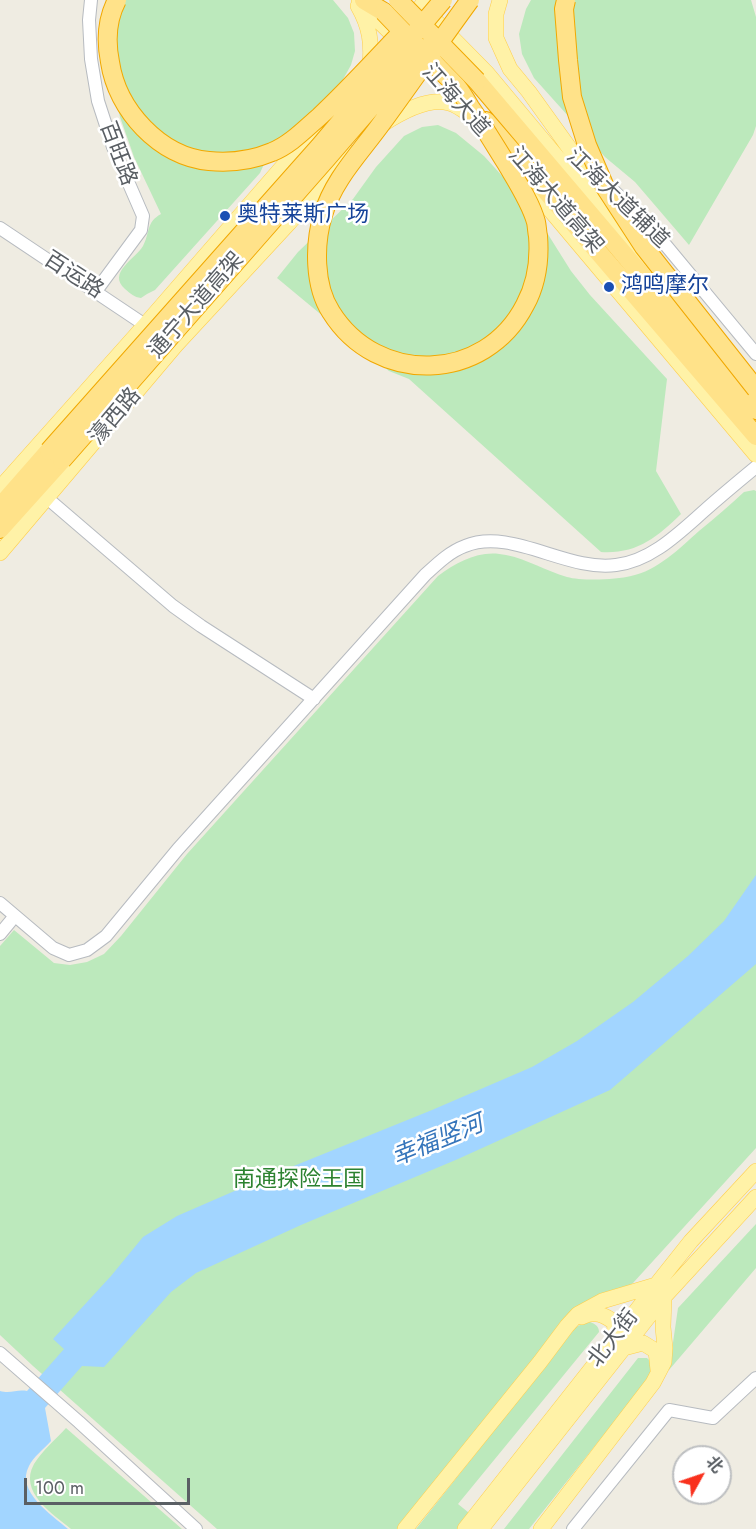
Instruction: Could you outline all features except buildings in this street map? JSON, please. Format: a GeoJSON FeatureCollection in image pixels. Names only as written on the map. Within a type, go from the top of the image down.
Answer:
{"type":"FeatureCollection","features":[{"type":"Feature","properties":{"kind":"highway"},"geometry":{"type":"LineString","coordinates":[[117,0],[109,27],[108,50],[117,90],[137,122],[164,144],[183,154],[208,161],[252,158],[274,151],[301,133],[340,97],[423,1]]}},
{"type":"Feature","properties":{"kind":"highway","name":"江海大道高架"},"geometry":{"type":"LineString","coordinates":[[364,0],[377,6],[458,88],[756,436]]}},
{"type":"Feature","properties":{"kind":"highway","name":"江海大道高架"},"geometry":{"type":"LineString","coordinates":[[398,0],[477,81],[756,410]]}},
{"type":"Feature","properties":{"kind":"highway","name":"通宁大道高架"},"geometry":{"type":"LineString","coordinates":[[0,529],[56,455],[443,0]]}},
{"type":"Feature","properties":{"kind":"highway","name":"通宁大道高架"},"geometry":{"type":"LineString","coordinates":[[0,507],[56,455],[321,166],[464,0]]}},
{"type":"Feature","properties":{"kind":"highway"},"geometry":{"type":"LineString","coordinates":[[458,88],[522,189],[536,222],[538,270],[532,292],[519,317],[500,339],[483,352],[459,362],[436,366],[414,366],[389,359],[372,351],[341,327],[329,310],[320,283],[317,264],[318,241],[322,216],[334,187],[470,0]]}},
{"type":"Feature","properties":{"kind":"highway"},"geometry":{"type":"LineString","coordinates":[[566,0],[564,9],[572,97],[587,145],[605,187],[644,247],[756,389]]}},
{"type":"Feature","properties":{"kind":"main road","name":"江海大道"},"geometry":{"type":"LineString","coordinates":[[355,0],[424,65],[470,115],[756,455]]}},
{"type":"Feature","properties":{"kind":"main road"},"geometry":{"type":"LineString","coordinates":[[355,0],[372,45],[370,66]]}},
{"type":"Feature","properties":{"kind":"main road","name":"濠西路"},"geometry":{"type":"LineString","coordinates":[[0,553],[176,345],[289,223],[363,138],[477,0]]}},
{"type":"Feature","properties":{"kind":"main road"},"geometry":{"type":"LineString","coordinates":[[500,0],[496,14],[496,38],[510,69],[570,149],[620,232]]}},
{"type":"Feature","properties":{"kind":"main road","name":"江海大道"},"geometry":{"type":"LineString","coordinates":[[423,1],[487,73],[756,395]]}},
{"type":"Feature","properties":{"kind":"main road","name":"濠西路"},"geometry":{"type":"LineString","coordinates":[[0,488],[395,38],[423,1]]}},
{"type":"Feature","properties":{"kind":"main road"},"geometry":{"type":"LineString","coordinates":[[363,138],[395,116],[411,108],[428,104],[447,102],[458,106],[470,115]]}},
{"type":"Feature","properties":{"kind":"main road","name":"北大街"},"geometry":{"type":"LineString","coordinates":[[465,1529],[483,1520],[660,1291],[692,1241],[756,1171]]}},
{"type":"Feature","properties":{"kind":"main road","name":"北大街"},"geometry":{"type":"LineString","coordinates":[[660,1291],[756,1197]]}},
{"type":"Feature","properties":{"kind":"main road"},"geometry":{"type":"LineString","coordinates":[[405,1529],[578,1314],[602,1300],[660,1291],[665,1348],[664,1362],[659,1373],[541,1529]]}},
{"type":"Feature","properties":{"kind":"main road"},"geometry":{"type":"LineString","coordinates":[[567,1326],[589,1313],[604,1314],[615,1323],[619,1344],[643,1343],[656,1351],[659,1373]]}},
{"type":"Feature","properties":{"kind":"street","name":"百旺路"},"geometry":{"type":"LineString","coordinates":[[92,0],[89,20],[91,59],[98,101],[113,147],[143,216],[141,230],[96,291]]}},
{"type":"Feature","properties":{"kind":"street","name":"江海大道辅道"},"geometry":{"type":"LineString","coordinates":[[540,136],[570,149],[650,225],[756,354]]}},
{"type":"Feature","properties":{"kind":"street","name":"百运路"},"geometry":{"type":"LineString","coordinates":[[0,228],[145,325]]}},
{"type":"Feature","properties":{"kind":"street"},"geometry":{"type":"LineString","coordinates":[[0,903],[53,948],[69,955],[87,950],[106,936],[178,849],[425,575],[447,556],[465,545],[499,542],[522,546],[575,562],[617,566],[639,559],[669,541],[756,466]]}},
{"type":"Feature","properties":{"kind":"street"},"geometry":{"type":"LineString","coordinates":[[47,498],[173,606],[314,699]]}},
{"type":"Feature","properties":{"kind":"street"},"geometry":{"type":"LineString","coordinates":[[0,934],[14,917]]}},
{"type":"Feature","properties":{"kind":"street"},"geometry":{"type":"LineString","coordinates":[[0,1353],[196,1529]]}},
{"type":"Feature","properties":{"kind":"street"},"geometry":{"type":"LineString","coordinates":[[573,1529],[669,1410],[713,1418],[756,1378]]}},
{"type":"Feature","properties":{"kind":"green space"},"geometry":{"type":"Polygon","coordinates":[[[111,0],[333,0],[348,18],[354,33],[355,51],[351,65],[341,83],[265,162],[260,173],[155,290],[141,298],[125,289],[119,277],[124,266],[143,246],[153,221],[161,214],[134,157],[114,92],[111,0]]]}},
{"type":"Feature","properties":{"kind":"green space"},"geometry":{"type":"Polygon","coordinates":[[[531,0],[751,0],[756,17],[756,126],[753,135],[689,245],[635,182],[605,157],[534,78],[522,54],[519,34],[531,0]]]}},
{"type":"Feature","properties":{"kind":"green space"},"geometry":{"type":"Polygon","coordinates":[[[438,125],[456,133],[484,156],[515,190],[539,220],[571,271],[590,295],[667,379],[656,471],[681,514],[645,543],[625,550],[601,552],[409,379],[389,371],[277,278],[298,252],[353,199],[376,167],[404,136],[422,127],[438,125]]]}},
{"type":"Feature","properties":{"kind":"green space","name":"南通探险王国"},"geometry":{"type":"Polygon","coordinates":[[[756,491],[756,1148],[633,1283],[626,1288],[593,1298],[399,1529],[217,1529],[0,1335],[0,946],[14,930],[54,963],[70,965],[87,962],[104,954],[187,854],[438,576],[454,566],[479,555],[497,554],[521,559],[573,578],[599,580],[631,576],[650,569],[668,558],[744,492],[756,491]]]}},
{"type":"Feature","properties":{"kind":"green space"},"geometry":{"type":"Polygon","coordinates":[[[756,1224],[756,1268],[669,1370],[678,1308],[756,1224]]]}},
{"type":"Feature","properties":{"kind":"green space"},"geometry":{"type":"Polygon","coordinates":[[[590,1322],[598,1328],[599,1332],[458,1504],[489,1529],[416,1529],[576,1327],[590,1322]]]}},
{"type":"Feature","properties":{"kind":"green space"},"geometry":{"type":"Polygon","coordinates":[[[638,1358],[647,1358],[651,1362],[652,1374],[529,1529],[504,1529],[638,1358]]]}},
{"type":"Feature","properties":{"kind":"green space"},"geometry":{"type":"Polygon","coordinates":[[[66,1428],[182,1529],[71,1529],[55,1516],[34,1493],[30,1484],[30,1474],[37,1459],[66,1428]]]}},
{"type":"Feature","properties":{"kind":"water","name":"幸福竖河"},"geometry":{"type":"Polygon","coordinates":[[[756,875],[756,964],[610,1090],[196,1273],[171,1292],[104,1367],[82,1366],[45,1408],[51,1441],[33,1459],[26,1475],[27,1484],[37,1502],[68,1529],[0,1529],[0,1391],[27,1391],[64,1349],[53,1339],[111,1276],[143,1237],[177,1216],[532,1067],[577,1041],[633,1002],[688,956],[724,921],[756,875]]]}},
{"type":"Feature","properties":{"kind":"place","name":"奥特莱斯广场"},"geometry":{"type":"Point","coordinates":[225,216]}},
{"type":"Feature","properties":{"kind":"place","name":"鸿鸣摩尔"},"geometry":{"type":"Point","coordinates":[609,287]}}]}
